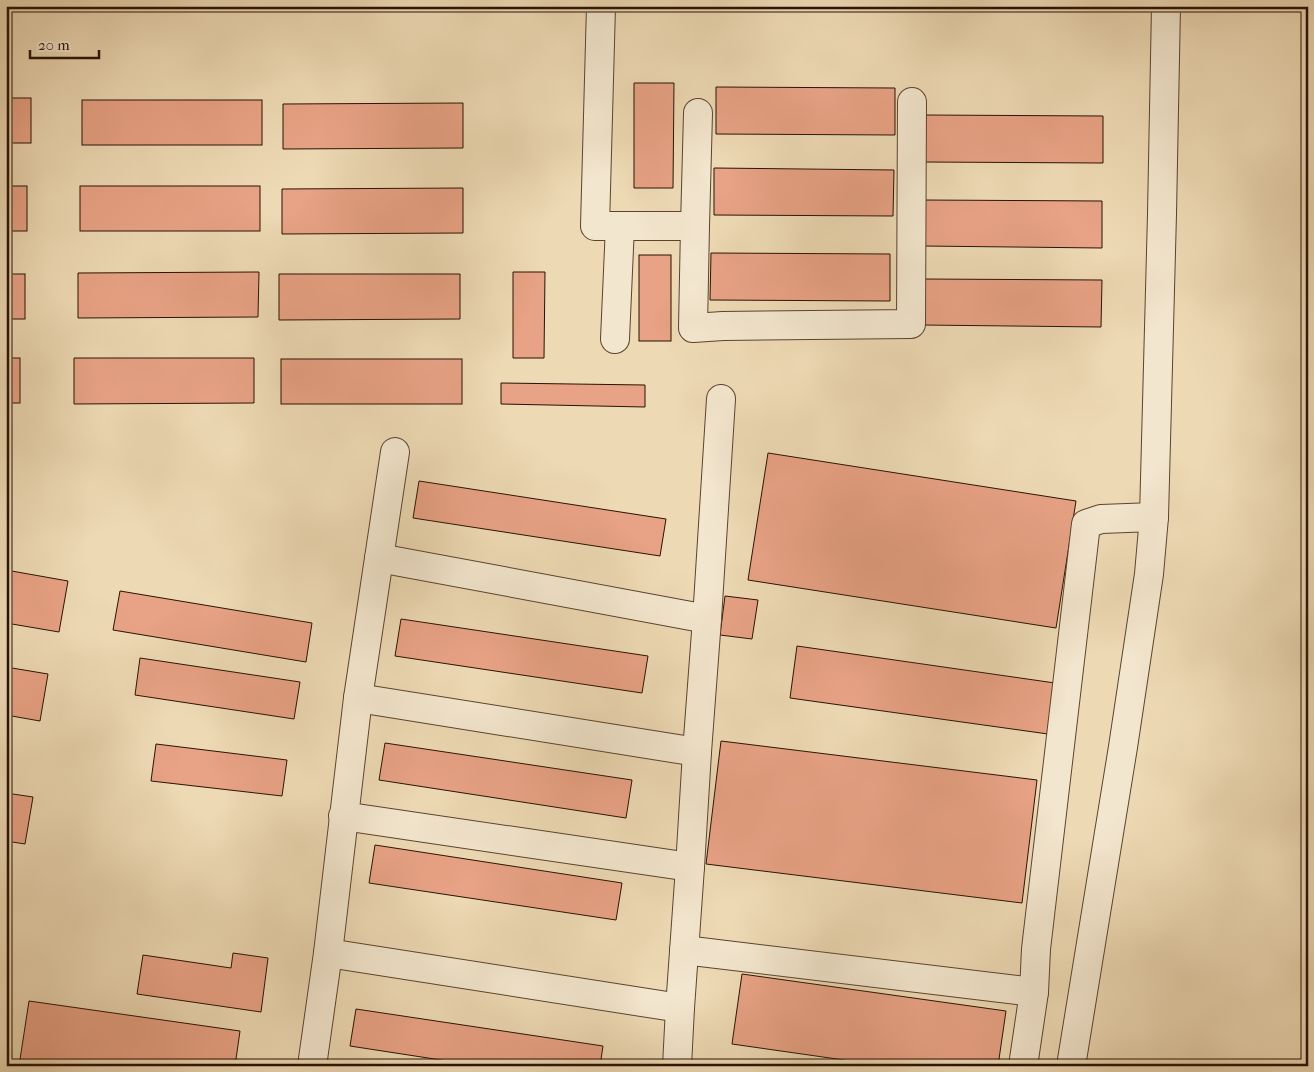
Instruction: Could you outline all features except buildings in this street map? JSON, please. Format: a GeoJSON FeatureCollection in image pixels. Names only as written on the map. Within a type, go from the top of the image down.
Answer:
{"type":"FeatureCollection","features":[{"type":"Feature","properties":{"kind":"lane"},"geometry":{"type":"LineString","coordinates":[[601,6],[595,226],[695,226]]}},
{"type":"Feature","properties":{"kind":"lane"},"geometry":{"type":"LineString","coordinates":[[1070,1066],[1123,747],[1149,574],[1154,517],[1166,6]]}},
{"type":"Feature","properties":{"kind":"lane"},"geometry":{"type":"LineString","coordinates":[[698,113],[693,328],[911,324],[912,102]]}},
{"type":"Feature","properties":{"kind":"lane"},"geometry":{"type":"LineString","coordinates":[[615,339],[620,226]]}},
{"type":"Feature","properties":{"kind":"lane"},"geometry":{"type":"LineString","coordinates":[[677,1066],[721,399]]}},
{"type":"Feature","properties":{"kind":"lane"},"geometry":{"type":"LineString","coordinates":[[312,1066],[328,953],[358,698],[395,452]]}},
{"type":"Feature","properties":{"kind":"lane"},"geometry":{"type":"LineString","coordinates":[[1023,1066],[1034,992],[1036,949],[1086,524],[1101,519],[1154,517]]}},
{"type":"Feature","properties":{"kind":"lane"},"geometry":{"type":"LineString","coordinates":[[379,558],[707,619]]}},
{"type":"Feature","properties":{"kind":"lane"},"geometry":{"type":"LineString","coordinates":[[358,698],[697,752]]}},
{"type":"Feature","properties":{"kind":"lane"},"geometry":{"type":"LineString","coordinates":[[343,816],[690,866]]}},
{"type":"Feature","properties":{"kind":"lane"},"geometry":{"type":"LineString","coordinates":[[684,950],[1034,992]]}},
{"type":"Feature","properties":{"kind":"lane"},"geometry":{"type":"LineString","coordinates":[[328,953],[680,1008]]}}]}
